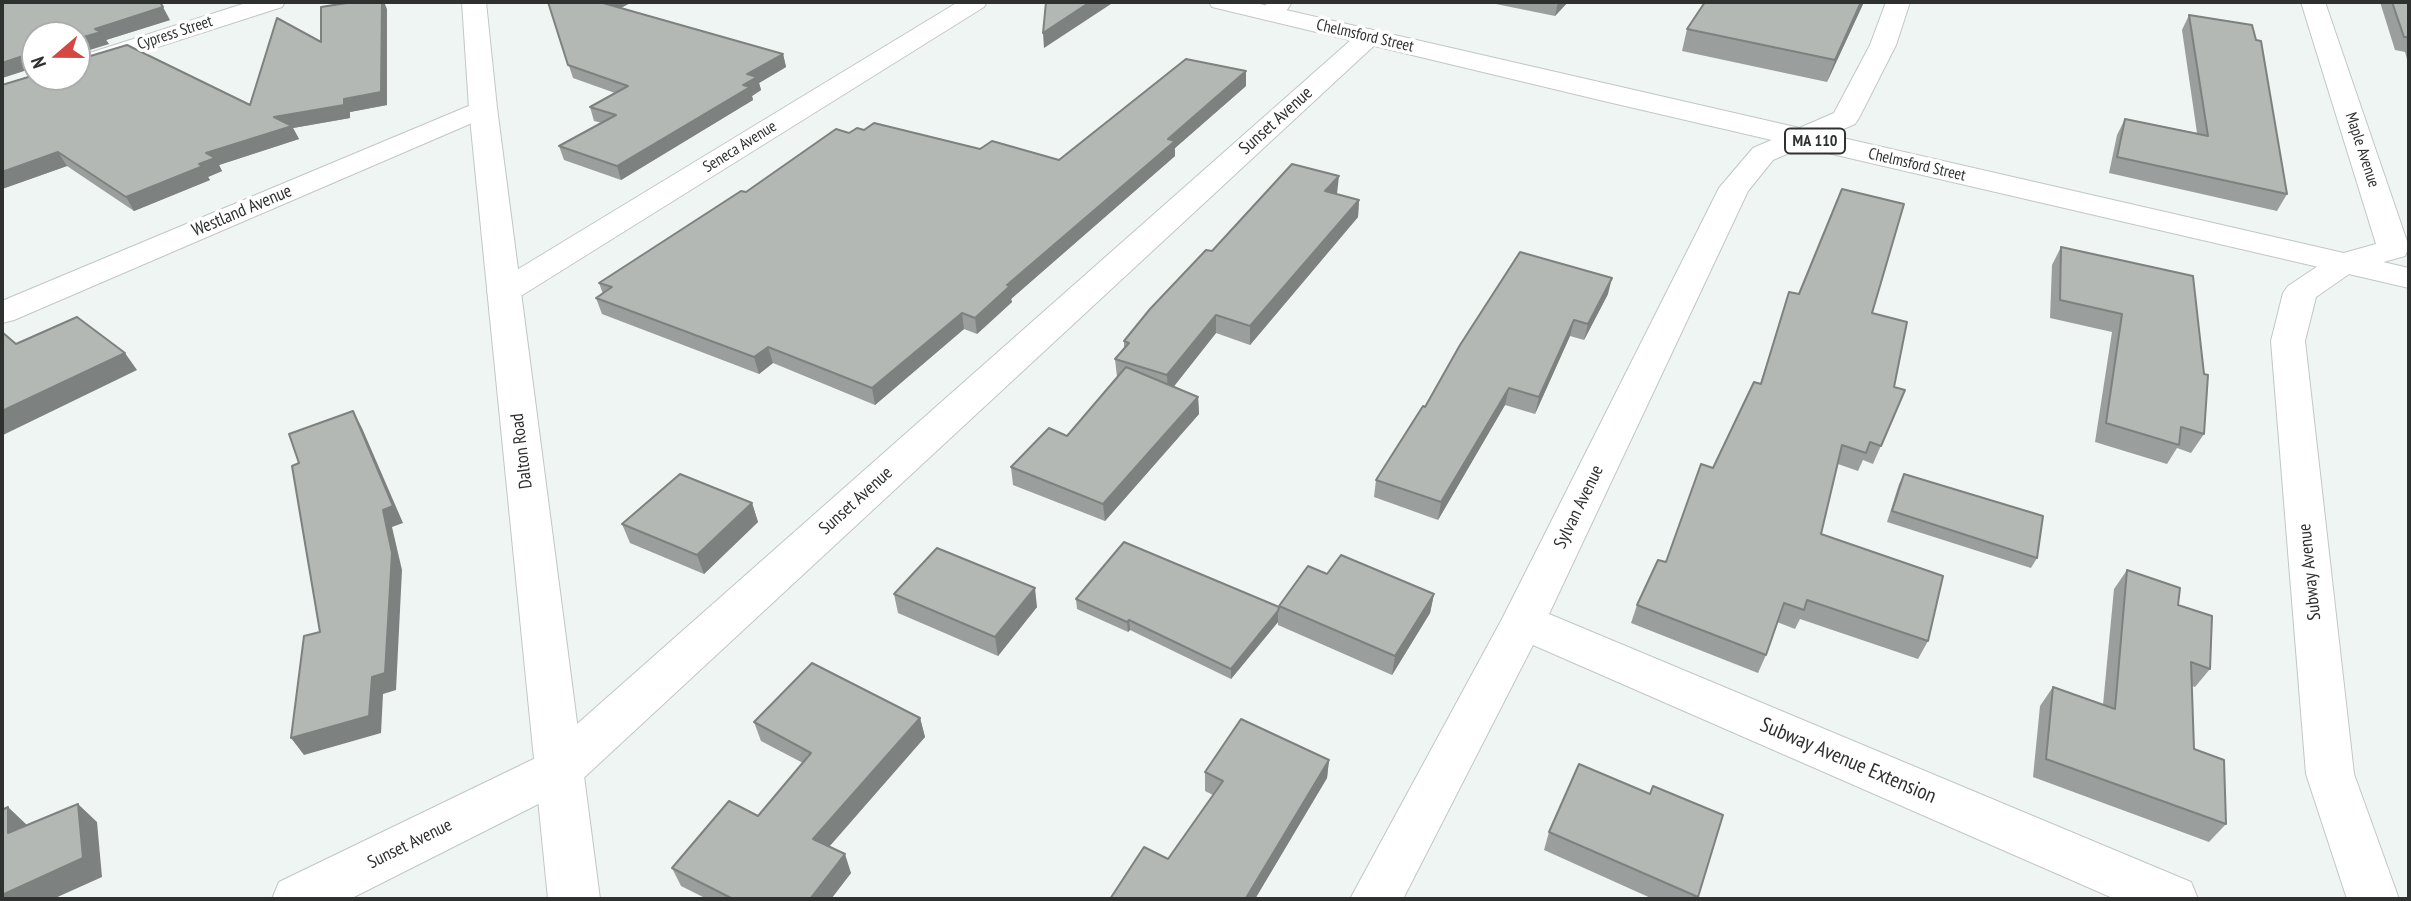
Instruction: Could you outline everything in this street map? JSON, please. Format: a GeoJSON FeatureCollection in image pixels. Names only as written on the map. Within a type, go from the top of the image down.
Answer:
{"type":"FeatureCollection","features":[{"type":"Feature","properties":{"kind":"street","name":"Cypress Street"},"geometry":{"type":"LineString","coordinates":[[91,60],[273,2]]}},
{"type":"Feature","properties":{"kind":"street","name":"Dalton Road"},"geometry":{"type":"LineString","coordinates":[[474,2],[483,108],[574,899]]}},
{"type":"Feature","properties":{"kind":"street","name":"Seneca Avenue"},"geometry":{"type":"LineString","coordinates":[[504,292],[975,2]]}},
{"type":"Feature","properties":{"kind":"street","name":"Chelmsford Street"},"geometry":{"type":"LineString","coordinates":[[1221,2],[1276,8],[1369,37],[2409,278]]}},
{"type":"Feature","properties":{"kind":"street","name":"Sylvan Avenue"},"geometry":{"type":"LineString","coordinates":[[1376,899],[1523,622],[1734,188],[1763,154],[1845,118],[1883,45],[1898,2]]}},
{"type":"Feature","properties":{"kind":"street","name":"Maple Avenue"},"geometry":{"type":"LineString","coordinates":[[2313,2],[2394,249],[2344,263]]}},
{"type":"Feature","properties":{"kind":"street","name":"Sunset Avenue"},"geometry":{"type":"LineString","coordinates":[[298,899],[559,770],[1369,37]]}},
{"type":"Feature","properties":{"kind":"street","name":"Westland Avenue"},"geometry":{"type":"LineString","coordinates":[[2,313],[483,108]]}},
{"type":"Feature","properties":{"kind":"street","name":"Subway Avenue"},"geometry":{"type":"LineString","coordinates":[[2344,263],[2300,293],[2288,341],[2330,774],[2373,899]]}},
{"type":"Feature","properties":{"kind":"street","name":"Subway Avenue Extension"},"geometry":{"type":"LineString","coordinates":[[1523,622],[2172,899]]}},
{"type":"Feature","properties":{"kind":"building"},"geometry":{"type":"Polygon","coordinates":[[[2,2],[160,2],[163,7],[95,29],[101,32],[91,35],[91,21],[21,21],[21,57],[2,63],[2,2]]]}},
{"type":"Feature","properties":{"kind":"building"},"geometry":{"type":"Polygon","coordinates":[[[353,2],[382,2],[381,92],[344,99],[344,105],[274,117],[292,126],[206,153],[215,158],[199,164],[203,166],[126,197],[58,152],[2,172],[2,85],[21,79],[21,91],[91,91],[91,56],[127,45],[250,105],[277,18],[321,42],[321,7],[353,2]]]}},
{"type":"Feature","properties":{"kind":"building"},"geometry":{"type":"Polygon","coordinates":[[[548,2],[604,2],[783,54],[747,74],[757,77],[743,85],[750,87],[617,166],[559,146],[616,115],[590,107],[628,86],[568,65],[548,2]]]}},
{"type":"Feature","properties":{"kind":"building"},"geometry":{"type":"Polygon","coordinates":[[[1046,2],[1090,2],[1043,33],[1046,2]]]}},
{"type":"Feature","properties":{"kind":"building"},"geometry":{"type":"Polygon","coordinates":[[[1705,2],[1861,2],[1835,60],[1687,29],[1705,2]]]}},
{"type":"Feature","properties":{"kind":"building"},"geometry":{"type":"Polygon","coordinates":[[[2392,2],[2409,2],[2409,37],[2404,37],[2392,2]]]}},
{"type":"Feature","properties":{"kind":"building"},"geometry":{"type":"Polygon","coordinates":[[[2189,15],[2252,25],[2256,40],[2261,41],[2287,194],[2117,157],[2125,119],[2208,136],[2189,15]]]}},
{"type":"Feature","properties":{"kind":"building"},"geometry":{"type":"Polygon","coordinates":[[[1186,59],[1246,71],[1168,139],[1175,141],[1007,285],[1010,286],[975,318],[962,313],[872,388],[768,347],[754,357],[596,298],[612,287],[599,283],[741,191],[746,192],[836,129],[849,133],[857,128],[864,130],[874,123],[980,149],[992,141],[1059,160],[1186,59]]]}},
{"type":"Feature","properties":{"kind":"building"},"geometry":{"type":"Polygon","coordinates":[[[1292,164],[1339,176],[1325,191],[1359,200],[1250,326],[1216,315],[1167,375],[1115,359],[1129,343],[1124,341],[1150,309],[1206,250],[1212,251],[1292,164]]]}},
{"type":"Feature","properties":{"kind":"building"},"geometry":{"type":"Polygon","coordinates":[[[1842,189],[1904,204],[1872,313],[1907,322],[1894,387],[1905,390],[1881,446],[1870,442],[1866,453],[1842,445],[1821,534],[1943,576],[1928,641],[1807,600],[1804,610],[1784,603],[1766,655],[1637,605],[1658,560],[1666,562],[1701,464],[1713,468],[1754,382],[1761,384],[1789,292],[1799,294],[1842,189]]]}},
{"type":"Feature","properties":{"kind":"building"},"geometry":{"type":"Polygon","coordinates":[[[2061,247],[2193,276],[2204,374],[2208,375],[2204,434],[2181,427],[2179,445],[2106,423],[2122,314],[2060,300],[2061,247]]]}},
{"type":"Feature","properties":{"kind":"building"},"geometry":{"type":"Polygon","coordinates":[[[1520,252],[1612,278],[1588,324],[1574,320],[1539,397],[1509,388],[1441,502],[1376,480],[1423,406],[1425,407],[1460,345],[1520,252]]]}},
{"type":"Feature","properties":{"kind":"building"},"geometry":{"type":"Polygon","coordinates":[[[77,317],[125,353],[2,411],[2,332],[16,344],[77,317]]]}},
{"type":"Feature","properties":{"kind":"building"},"geometry":{"type":"Polygon","coordinates":[[[1126,367],[1198,397],[1103,504],[1011,467],[1049,428],[1067,436],[1126,367]]]}},
{"type":"Feature","properties":{"kind":"building"},"geometry":{"type":"Polygon","coordinates":[[[353,411],[393,506],[383,510],[392,553],[385,673],[372,677],[369,716],[291,738],[304,636],[320,632],[292,466],[299,463],[289,434],[353,411]]]}},
{"type":"Feature","properties":{"kind":"building"},"geometry":{"type":"Polygon","coordinates":[[[680,474],[752,503],[697,555],[622,524],[680,474]]]}},
{"type":"Feature","properties":{"kind":"building"},"geometry":{"type":"Polygon","coordinates":[[[1904,474],[2043,516],[2037,558],[1892,511],[1904,474]]]}},
{"type":"Feature","properties":{"kind":"building"},"geometry":{"type":"Polygon","coordinates":[[[1124,542],[1279,607],[1278,611],[1231,669],[1129,620],[1127,622],[1076,599],[1124,542]]]}},
{"type":"Feature","properties":{"kind":"building"},"geometry":{"type":"Polygon","coordinates":[[[937,548],[1035,588],[995,637],[894,594],[937,548]]]}},
{"type":"Feature","properties":{"kind":"building"},"geometry":{"type":"Polygon","coordinates":[[[1341,555],[1434,594],[1395,656],[1279,606],[1308,566],[1327,574],[1341,555]]]}},
{"type":"Feature","properties":{"kind":"building"},"geometry":{"type":"Polygon","coordinates":[[[2127,570],[2180,588],[2178,605],[2212,616],[2210,669],[2191,662],[2194,749],[2224,760],[2226,824],[2046,759],[2053,687],[2115,709],[2127,570]]]}},
{"type":"Feature","properties":{"kind":"building"},"geometry":{"type":"Polygon","coordinates":[[[812,663],[920,718],[813,839],[845,854],[810,899],[733,899],[672,868],[729,801],[758,816],[811,753],[754,722],[812,663]]]}},
{"type":"Feature","properties":{"kind":"building"},"geometry":{"type":"Polygon","coordinates":[[[1241,719],[1329,760],[1246,898],[1248,899],[1110,899],[1144,847],[1168,859],[1223,781],[1205,772],[1241,719]]]}},
{"type":"Feature","properties":{"kind":"building"},"geometry":{"type":"Polygon","coordinates":[[[1579,764],[1650,794],[1653,786],[1723,815],[1698,897],[1549,832],[1579,764]]]}},
{"type":"Feature","properties":{"kind":"building"},"geometry":{"type":"Polygon","coordinates":[[[78,804],[83,858],[2,895],[2,810],[8,807],[8,833],[78,804]]]}}]}
